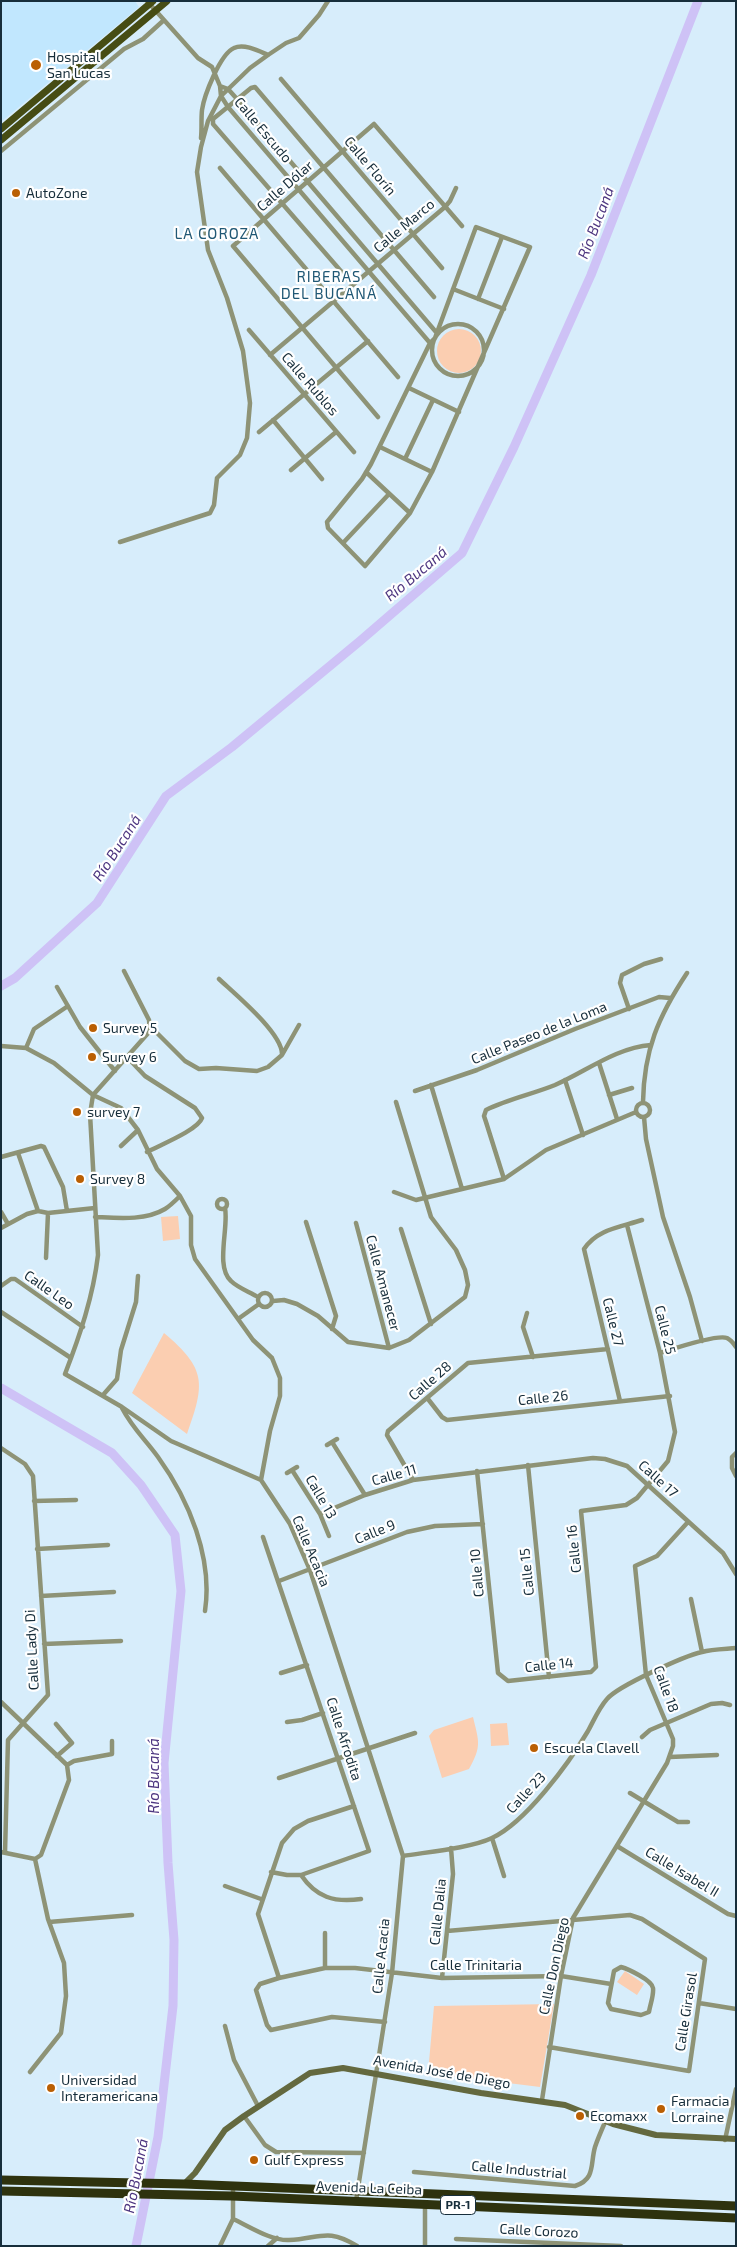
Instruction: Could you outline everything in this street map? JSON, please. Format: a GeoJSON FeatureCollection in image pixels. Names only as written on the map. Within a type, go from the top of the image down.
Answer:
{"type":"FeatureCollection","features":[{"type":"Feature","properties":{"kind":"highway","name":"Avenida La Ceiba"},"geometry":{"type":"LineString","coordinates":[[1,2180],[358,2190],[736,2206]]}},
{"type":"Feature","properties":{"kind":"highway","name":"Avenida La Ceiba"},"geometry":{"type":"LineString","coordinates":[[1,2191],[232,2196],[736,2218]]}},
{"type":"Feature","properties":{"kind":"main road"},"geometry":{"type":"LineString","coordinates":[[1,140],[167,1]]}},
{"type":"Feature","properties":{"kind":"main road"},"geometry":{"type":"LineString","coordinates":[[1,129],[150,2]]}},
{"type":"Feature","properties":{"kind":"street"},"geometry":{"type":"LineString","coordinates":[[120,542],[210,512],[214,505],[217,478],[240,455],[247,438],[250,403],[243,351],[227,298],[208,250],[197,172],[201,147],[208,121],[221,96],[268,55],[286,43],[299,38],[319,15],[328,1]]}},
{"type":"Feature","properties":{"kind":"street"},"geometry":{"type":"LineString","coordinates":[[150,2],[198,58],[212,67],[220,86]]}},
{"type":"Feature","properties":{"kind":"street"},"geometry":{"type":"LineString","coordinates":[[1,151],[124,50],[143,39],[164,20]]}},
{"type":"Feature","properties":{"kind":"street"},"geometry":{"type":"LineString","coordinates":[[201,147],[202,110],[215,73],[226,54],[234,48],[243,46],[268,55]]}},
{"type":"Feature","properties":{"kind":"street","name":"Calle Florín"},"geometry":{"type":"LineString","coordinates":[[281,79],[442,268]]}},
{"type":"Feature","properties":{"kind":"street","name":"Calle Escudo"},"geometry":{"type":"LineString","coordinates":[[430,343],[228,107],[221,96],[220,86],[228,88],[436,332]]}},
{"type":"Feature","properties":{"kind":"street"},"geometry":{"type":"LineString","coordinates":[[353,285],[213,124],[213,119],[250,88],[255,88],[434,296]]}},
{"type":"Feature","properties":{"kind":"street","name":"Calle Dólar"},"geometry":{"type":"LineString","coordinates":[[378,418],[233,246],[374,124],[462,226]]}},
{"type":"Feature","properties":{"kind":"street"},"geometry":{"type":"LineString","coordinates":[[220,168],[398,377]]}},
{"type":"Feature","properties":{"kind":"street","name":"Calle Marco"},"geometry":{"type":"LineString","coordinates":[[270,355],[303,330],[334,301],[445,207],[456,188]]}},
{"type":"Feature","properties":{"kind":"street"},"geometry":{"type":"LineString","coordinates":[[453,289],[436,332],[435,338],[432,348],[433,358],[438,367],[446,373],[456,376],[466,375],[475,370],[482,362],[483,342],[478,333],[470,327],[460,324],[450,325],[441,330],[435,338],[430,343],[366,472],[327,522],[328,528],[365,566],[410,514],[432,472],[482,362],[530,247],[476,227],[453,289]]}},
{"type":"Feature","properties":{"kind":"street"},"geometry":{"type":"LineString","coordinates":[[478,299],[502,237]]}},
{"type":"Feature","properties":{"kind":"street"},"geometry":{"type":"LineString","coordinates":[[453,289],[504,309]]}},
{"type":"Feature","properties":{"kind":"street","name":"Calle Rublos"},"geometry":{"type":"LineString","coordinates":[[249,330],[354,452]]}},
{"type":"Feature","properties":{"kind":"street"},"geometry":{"type":"LineString","coordinates":[[259,432],[368,341]]}},
{"type":"Feature","properties":{"kind":"street"},"geometry":{"type":"LineString","coordinates":[[408,388],[459,412]]}},
{"type":"Feature","properties":{"kind":"street"},"geometry":{"type":"LineString","coordinates":[[405,459],[433,400]]}},
{"type":"Feature","properties":{"kind":"street"},"geometry":{"type":"LineString","coordinates":[[273,420],[322,479]]}},
{"type":"Feature","properties":{"kind":"street"},"geometry":{"type":"LineString","coordinates":[[291,470],[336,432]]}},
{"type":"Feature","properties":{"kind":"street"},"geometry":{"type":"LineString","coordinates":[[380,447],[432,472]]}},
{"type":"Feature","properties":{"kind":"street"},"geometry":{"type":"LineString","coordinates":[[366,472],[410,514]]}},
{"type":"Feature","properties":{"kind":"street"},"geometry":{"type":"LineString","coordinates":[[342,543],[389,494]]}},
{"type":"Feature","properties":{"kind":"street"},"geometry":{"type":"LineString","coordinates":[[629,1009],[620,983],[622,975],[644,964],[662,959]]}},
{"type":"Feature","properties":{"kind":"street"},"geometry":{"type":"LineString","coordinates":[[1,1046],[26,1048],[54,1063],[93,1095],[121,1108],[138,1130],[156,1169],[180,1196],[191,1216],[191,1245],[195,1259],[254,1340],[272,1358],[280,1378],[280,1396],[270,1431],[262,1480],[171,1441],[122,1407],[65,1374],[83,1328],[95,1278],[98,1255],[90,1114],[93,1095],[128,1058],[150,1031],[149,1020],[124,971]]}},
{"type":"Feature","properties":{"kind":"street"},"geometry":{"type":"LineString","coordinates":[[643,1102],[644,1082],[655,1030],[670,998],[687,973]]}},
{"type":"Feature","properties":{"kind":"street"},"geometry":{"type":"LineString","coordinates":[[219,978],[262,1020],[282,1047],[282,1056]]}},
{"type":"Feature","properties":{"kind":"street"},"geometry":{"type":"LineString","coordinates":[[57,987],[80,1027],[115,1071]]}},
{"type":"Feature","properties":{"kind":"street","name":"Calle Paseo de la Loma"},"geometry":{"type":"LineString","coordinates":[[415,1091],[477,1070],[575,1029],[659,997],[670,998]]}},
{"type":"Feature","properties":{"kind":"street"},"geometry":{"type":"LineString","coordinates":[[26,1048],[34,1029],[68,1006]]}},
{"type":"Feature","properties":{"kind":"street"},"geometry":{"type":"LineString","coordinates":[[150,1031],[156,1032],[185,1061],[199,1069],[216,1068],[256,1071],[268,1067],[282,1056],[299,1025]]}},
{"type":"Feature","properties":{"kind":"street"},"geometry":{"type":"LineString","coordinates":[[504,1179],[484,1116],[486,1110],[565,1080],[604,1059],[629,1049],[651,1045]]}},
{"type":"Feature","properties":{"kind":"street"},"geometry":{"type":"LineString","coordinates":[[128,1058],[145,1076],[195,1108],[202,1118],[196,1126],[147,1152]]}},
{"type":"Feature","properties":{"kind":"street"},"geometry":{"type":"LineString","coordinates":[[599,1063],[617,1119]]}},
{"type":"Feature","properties":{"kind":"street"},"geometry":{"type":"LineString","coordinates":[[565,1080],[583,1135]]}},
{"type":"Feature","properties":{"kind":"street"},"geometry":{"type":"LineString","coordinates":[[431,1085],[462,1189]]}},
{"type":"Feature","properties":{"kind":"street"},"geometry":{"type":"LineString","coordinates":[[609,1095],[632,1088]]}},
{"type":"Feature","properties":{"kind":"street"},"geometry":{"type":"LineString","coordinates":[[258,1297],[259,1304],[262,1307],[267,1307],[273,1301],[284,1300],[297,1304],[318,1316],[348,1342],[389,1348],[409,1340],[465,1297],[468,1285],[465,1270],[456,1250],[431,1217],[396,1102]]}},
{"type":"Feature","properties":{"kind":"street"},"geometry":{"type":"LineString","coordinates":[[636,1112],[638,1105],[643,1102]]}},
{"type":"Feature","properties":{"kind":"street"},"geometry":{"type":"LineString","coordinates":[[643,1102],[649,1105],[651,1109],[648,1115],[644,1117]]}},
{"type":"Feature","properties":{"kind":"street"},"geometry":{"type":"LineString","coordinates":[[394,1192],[416,1200],[504,1179],[546,1150],[636,1112]]}},
{"type":"Feature","properties":{"kind":"street"},"geometry":{"type":"LineString","coordinates":[[636,1112],[639,1116],[644,1117]]}},
{"type":"Feature","properties":{"kind":"street"},"geometry":{"type":"LineString","coordinates":[[644,1117],[646,1138],[663,1217],[690,1297],[702,1341]]}},
{"type":"Feature","properties":{"kind":"street"},"geometry":{"type":"LineString","coordinates":[[121,1146],[138,1130]]}},
{"type":"Feature","properties":{"kind":"street"},"geometry":{"type":"LineString","coordinates":[[1,1157],[41,1146],[44,1147],[63,1187],[67,1211]]}},
{"type":"Feature","properties":{"kind":"street"},"geometry":{"type":"LineString","coordinates":[[18,1153],[38,1211]]}},
{"type":"Feature","properties":{"kind":"street"},"geometry":{"type":"LineString","coordinates":[[95,1217],[125,1219],[149,1215],[165,1210],[180,1196]]}},
{"type":"Feature","properties":{"kind":"street"},"geometry":{"type":"LineString","coordinates":[[1,1228],[38,1211],[48,1213],[95,1208]]}},
{"type":"Feature","properties":{"kind":"street"},"geometry":{"type":"LineString","coordinates":[[225,1208],[224,1271],[230,1281],[258,1297]]}},
{"type":"Feature","properties":{"kind":"street"},"geometry":{"type":"LineString","coordinates":[[1,1212],[8,1224]]}},
{"type":"Feature","properties":{"kind":"street"},"geometry":{"type":"LineString","coordinates":[[46,1258],[48,1213]]}},
{"type":"Feature","properties":{"kind":"street"},"geometry":{"type":"LineString","coordinates":[[627,1225],[642,1220]]}},
{"type":"Feature","properties":{"kind":"street"},"geometry":{"type":"LineString","coordinates":[[306,1222],[336,1316],[332,1328]]}},
{"type":"Feature","properties":{"kind":"street","name":"Calle Amanecer"},"geometry":{"type":"LineString","coordinates":[[356,1223],[389,1348]]}},
{"type":"Feature","properties":{"kind":"street","name":"Calle 27"},"geometry":{"type":"LineString","coordinates":[[620,1401],[584,1249],[588,1242],[603,1232],[627,1225]]}},
{"type":"Feature","properties":{"kind":"street","name":"Calle 25"},"geometry":{"type":"LineString","coordinates":[[627,1225],[670,1396],[675,1432],[668,1461],[648,1484]]}},
{"type":"Feature","properties":{"kind":"street"},"geometry":{"type":"LineString","coordinates":[[401,1228],[431,1324]]}},
{"type":"Feature","properties":{"kind":"street"},"geometry":{"type":"LineString","coordinates":[[102,1395],[118,1379],[121,1350],[136,1302],[138,1276]]}},
{"type":"Feature","properties":{"kind":"street","name":"Calle Leo"},"geometry":{"type":"LineString","coordinates":[[2,1285],[15,1279],[83,1328]]}},
{"type":"Feature","properties":{"kind":"street"},"geometry":{"type":"LineString","coordinates":[[258,1297],[267,1293],[270,1294],[273,1301]]}},
{"type":"Feature","properties":{"kind":"street"},"geometry":{"type":"LineString","coordinates":[[238,1319],[259,1304]]}},
{"type":"Feature","properties":{"kind":"street"},"geometry":{"type":"LineString","coordinates":[[1,1312],[71,1358]]}},
{"type":"Feature","properties":{"kind":"street"},"geometry":{"type":"LineString","coordinates":[[527,1313],[523,1327],[532,1357]]}},
{"type":"Feature","properties":{"kind":"street"},"geometry":{"type":"LineString","coordinates":[[660,1353],[702,1341],[725,1338],[729,1339],[736,1347]]}},
{"type":"Feature","properties":{"kind":"street","name":"Calle 28"},"geometry":{"type":"LineString","coordinates":[[414,1480],[387,1435],[388,1431],[428,1399],[468,1363],[608,1349]]}},
{"type":"Feature","properties":{"kind":"street","name":"Calle 26"},"geometry":{"type":"LineString","coordinates":[[428,1399],[442,1417],[447,1420],[670,1396]]}},
{"type":"Feature","properties":{"kind":"street"},"geometry":{"type":"LineString","coordinates":[[122,1407],[131,1425],[157,1455],[176,1483],[195,1529],[206,1566],[205,1611]]}},
{"type":"Feature","properties":{"kind":"street"},"geometry":{"type":"LineString","coordinates":[[332,1442],[364,1495]]}},
{"type":"Feature","properties":{"kind":"street","name":"Calle Lady Di"},"geometry":{"type":"LineString","coordinates":[[1,1448],[25,1464],[33,1476],[48,1695],[8,1740],[3,1853]]}},
{"type":"Feature","properties":{"kind":"street"},"geometry":{"type":"LineString","coordinates":[[736,1453],[732,1457],[732,1468],[736,1476]]}},
{"type":"Feature","properties":{"kind":"street","name":"Calle 17"},"geometry":{"type":"LineString","coordinates":[[477,1471],[593,1458],[605,1459],[627,1466],[723,1553],[736,1574]]}},
{"type":"Feature","properties":{"kind":"street","name":"Calle 15"},"geometry":{"type":"LineString","coordinates":[[528,1465],[549,1676]]}},
{"type":"Feature","properties":{"kind":"street","name":"Calle 13"},"geometry":{"type":"LineString","coordinates":[[292,1470],[320,1514],[329,1536]]}},
{"type":"Feature","properties":{"kind":"street","name":"Calle 11"},"geometry":{"type":"LineString","coordinates":[[320,1514],[364,1495],[414,1480],[477,1471]]}},
{"type":"Feature","properties":{"kind":"street","name":"Calle 10"},"geometry":{"type":"LineString","coordinates":[[477,1471],[498,1674]]}},
{"type":"Feature","properties":{"kind":"street","name":"Calle Acacia"},"geometry":{"type":"LineString","coordinates":[[262,1480],[290,1524],[310,1570],[403,1856],[392,1973],[356,2201]]}},
{"type":"Feature","properties":{"kind":"street","name":"Calle 16"},"geometry":{"type":"LineString","coordinates":[[596,1659],[581,1512],[626,1505],[637,1498],[648,1484]]}},
{"type":"Feature","properties":{"kind":"street"},"geometry":{"type":"LineString","coordinates":[[68,1494],[69,1500]]}},
{"type":"Feature","properties":{"kind":"street"},"geometry":{"type":"LineString","coordinates":[[34,1501],[76,1500]]}},
{"type":"Feature","properties":{"kind":"street","name":"Calle 18"},"geometry":{"type":"LineString","coordinates":[[617,1846],[670,1757],[673,1740],[646,1675],[635,1566],[658,1556],[688,1522]]}},
{"type":"Feature","properties":{"kind":"street","name":"Calle 9"},"geometry":{"type":"LineString","coordinates":[[279,1581],[407,1532],[435,1526],[483,1524]]}},
{"type":"Feature","properties":{"kind":"street","name":"Calle Afrodita"},"geometry":{"type":"LineString","coordinates":[[262,1538],[279,1581],[369,1852],[300,1875],[271,1872]]}},
{"type":"Feature","properties":{"kind":"street"},"geometry":{"type":"LineString","coordinates":[[102,1539],[102,1545]]}},
{"type":"Feature","properties":{"kind":"street"},"geometry":{"type":"LineString","coordinates":[[37,1549],[108,1545]]}},
{"type":"Feature","properties":{"kind":"street"},"geometry":{"type":"LineString","coordinates":[[41,1596],[114,1592]]}},
{"type":"Feature","properties":{"kind":"street"},"geometry":{"type":"LineString","coordinates":[[692,1599],[702,1652]]}},
{"type":"Feature","properties":{"kind":"street"},"geometry":{"type":"LineString","coordinates":[[44,1644],[121,1641]]}},
{"type":"Feature","properties":{"kind":"street","name":"Calle 23"},"geometry":{"type":"LineString","coordinates":[[492,1838],[510,1825],[541,1796],[588,1732],[600,1707],[608,1697],[646,1675],[702,1652],[736,1648]]}},
{"type":"Feature","properties":{"kind":"street","name":"Calle 14"},"geometry":{"type":"LineString","coordinates":[[498,1674],[508,1682],[591,1672],[596,1667],[596,1659]]}},
{"type":"Feature","properties":{"kind":"street"},"geometry":{"type":"LineString","coordinates":[[281,1674],[307,1665]]}},
{"type":"Feature","properties":{"kind":"street"},"geometry":{"type":"LineString","coordinates":[[1,1702],[67,1765],[69,1780],[41,1855],[35,1859],[3,1853]]}},
{"type":"Feature","properties":{"kind":"street"},"geometry":{"type":"LineString","coordinates":[[642,1737],[650,1730],[711,1704],[722,1702],[730,1705]]}},
{"type":"Feature","properties":{"kind":"street"},"geometry":{"type":"LineString","coordinates":[[287,1722],[302,1720],[323,1713]]}},
{"type":"Feature","properties":{"kind":"street"},"geometry":{"type":"LineString","coordinates":[[56,1724],[72,1743],[57,1756]]}},
{"type":"Feature","properties":{"kind":"street"},"geometry":{"type":"LineString","coordinates":[[279,1778],[415,1733]]}},
{"type":"Feature","properties":{"kind":"street"},"geometry":{"type":"LineString","coordinates":[[67,1765],[74,1761],[112,1754],[112,1741]]}},
{"type":"Feature","properties":{"kind":"street"},"geometry":{"type":"LineString","coordinates":[[670,1757],[717,1755]]}},
{"type":"Feature","properties":{"kind":"street"},"geometry":{"type":"LineString","coordinates":[[630,1793],[678,1822],[688,1822]]}},
{"type":"Feature","properties":{"kind":"street"},"geometry":{"type":"LineString","coordinates":[[279,1978],[258,1914],[261,1899],[282,1843],[294,1829],[308,1821],[354,1806]]}},
{"type":"Feature","properties":{"kind":"street"},"geometry":{"type":"LineString","coordinates":[[403,1856],[451,1848],[492,1838],[504,1876]]}},
{"type":"Feature","properties":{"kind":"street","name":"Calle Isabel II"},"geometry":{"type":"LineString","coordinates":[[617,1846],[728,1914],[736,1916]]}},
{"type":"Feature","properties":{"kind":"street","name":"Calle Don Diego"},"geometry":{"type":"LineString","coordinates":[[542,2100],[561,1976],[573,1918],[617,1846]]}},
{"type":"Feature","properties":{"kind":"street","name":"Calle Dalia"},"geometry":{"type":"LineString","coordinates":[[442,1978],[453,1874],[451,1848]]}},
{"type":"Feature","properties":{"kind":"street"},"geometry":{"type":"LineString","coordinates":[[30,2072],[61,2033],[66,1996],[64,1963],[49,1922],[35,1859]]}},
{"type":"Feature","properties":{"kind":"street"},"geometry":{"type":"LineString","coordinates":[[300,1875],[309,1887],[320,1895],[346,1901],[361,1899]]}},
{"type":"Feature","properties":{"kind":"street"},"geometry":{"type":"LineString","coordinates":[[225,1886],[261,1899]]}},
{"type":"Feature","properties":{"kind":"street","name":"Calle Girasol"},"geometry":{"type":"LineString","coordinates":[[549,2047],[689,2071],[705,1964],[702,1955],[642,1918],[630,1914],[573,1918]]}},
{"type":"Feature","properties":{"kind":"street"},"geometry":{"type":"LineString","coordinates":[[49,1922],[132,1915]]}},
{"type":"Feature","properties":{"kind":"street"},"geometry":{"type":"LineString","coordinates":[[447,1931],[573,1918]]}},
{"type":"Feature","properties":{"kind":"street"},"geometry":{"type":"LineString","coordinates":[[325,1933],[326,1968]]}},
{"type":"Feature","properties":{"kind":"street"},"geometry":{"type":"LineString","coordinates":[[621,1967],[630,1970],[651,1983],[653,1988],[648,2012],[641,2015],[611,2009],[608,2003],[611,1984],[614,1971],[621,1967]]}},
{"type":"Feature","properties":{"kind":"street","name":"Calle Trinitaria"},"geometry":{"type":"LineString","coordinates":[[384,2022],[332,2017],[271,2030],[266,2025],[256,1990],[260,1984],[279,1978],[326,1968],[355,1968],[442,1978],[561,1976],[611,1984]]}},
{"type":"Feature","properties":{"kind":"street"},"geometry":{"type":"LineString","coordinates":[[699,2003],[736,2009]]}},
{"type":"Feature","properties":{"kind":"street"},"geometry":{"type":"LineString","coordinates":[[225,2026],[234,2060],[258,2106]]}},
{"type":"Feature","properties":{"kind":"street","name":"Avenida José de Diego"},"geometry":{"type":"LineString","coordinates":[[183,2184],[225,2130],[244,2116],[310,2073],[343,2068],[481,2094],[542,2100],[565,2105],[656,2135],[736,2139]]}},
{"type":"Feature","properties":{"kind":"street"},"geometry":{"type":"LineString","coordinates":[[726,2140],[736,2089]]}},
{"type":"Feature","properties":{"kind":"street"},"geometry":{"type":"LineString","coordinates":[[244,2116],[265,2145],[276,2152],[364,2154]]}},
{"type":"Feature","properties":{"kind":"street","name":"Calle Industrial"},"geometry":{"type":"LineString","coordinates":[[414,2172],[575,2186],[584,2183],[590,2176],[595,2147],[606,2120]]}},
{"type":"Feature","properties":{"kind":"street"},"geometry":{"type":"LineString","coordinates":[[220,2246],[233,2219],[233,2186]]}},
{"type":"Feature","properties":{"kind":"street"},"geometry":{"type":"LineString","coordinates":[[425,2204],[425,2246]]}},
{"type":"Feature","properties":{"kind":"street"},"geometry":{"type":"LineString","coordinates":[[233,2219],[277,2238],[288,2240],[325,2234],[335,2235],[357,2246]]}},
{"type":"Feature","properties":{"kind":"street"},"geometry":{"type":"LineString","coordinates":[[268,2246],[277,2238]]}},
{"type":"Feature","properties":{"kind":"street","name":"Calle Corozo"},"geometry":{"type":"LineString","coordinates":[[456,2239],[522,2244],[621,2246]]}},
{"type":"Feature","properties":{"kind":"street"},"geometry":{"type":"LineString","coordinates":[[475,2239],[475,2246]]}},
{"type":"Feature","properties":{"kind":"shaded area","name":"Hospital San Lucas"},"geometry":{"type":"Polygon","coordinates":[[[1,1],[135,1],[139,7],[1,122],[1,1]]]}},
{"type":"Feature","properties":{"kind":"shaded area"},"geometry":{"type":"Polygon","coordinates":[[[459,329],[471,333],[477,339],[481,351],[477,363],[471,369],[459,373],[447,369],[441,363],[437,351],[441,339],[447,333],[459,329]]]}},
{"type":"Feature","properties":{"kind":"shaded area"},"geometry":{"type":"Polygon","coordinates":[[[178,1216],[180,1239],[163,1241],[161,1217],[178,1216]]]}},
{"type":"Feature","properties":{"kind":"shaded area"},"geometry":{"type":"Polygon","coordinates":[[[164,1333],[188,1357],[195,1368],[198,1378],[197,1402],[187,1434],[132,1393],[164,1333]]]}},
{"type":"Feature","properties":{"kind":"shaded area"},"geometry":{"type":"Polygon","coordinates":[[[473,1717],[477,1732],[478,1749],[469,1769],[442,1778],[429,1736],[434,1730],[473,1717]]]}},
{"type":"Feature","properties":{"kind":"shaded area"},"geometry":{"type":"Polygon","coordinates":[[[507,1723],[509,1745],[491,1746],[490,1724],[507,1723]]]}},
{"type":"Feature","properties":{"kind":"shaded area"},"geometry":{"type":"Polygon","coordinates":[[[625,1971],[644,1984],[637,1995],[617,1982],[625,1971]]]}},
{"type":"Feature","properties":{"kind":"shaded area"},"geometry":{"type":"Polygon","coordinates":[[[554,2004],[540,2087],[428,2073],[434,2006],[554,2004]]]}},
{"type":"Feature","properties":{"kind":"waterway","name":"Río Bucaná"},"geometry":{"type":"LineString","coordinates":[[1,986],[15,978],[97,903],[166,796],[232,747],[360,641],[462,553],[514,447],[591,275],[698,1]]}},
{"type":"Feature","properties":{"kind":"waterway","name":"Río Bucaná"},"geometry":{"type":"LineString","coordinates":[[1,1388],[112,1453],[141,1485],[175,1535],[181,1591],[164,1763],[168,1863],[174,1940],[173,2006],[158,2137],[136,2246]]}},
{"type":"Feature","properties":{"kind":"place","name":"Hospital San Lucas"},"geometry":{"type":"Point","coordinates":[36,65]}},
{"type":"Feature","properties":{"kind":"place","name":"AutoZone"},"geometry":{"type":"Point","coordinates":[16,193]}},
{"type":"Feature","properties":{"kind":"place","name":"Survey 5"},"geometry":{"type":"Point","coordinates":[93,1028]}},
{"type":"Feature","properties":{"kind":"place","name":"Survey 6"},"geometry":{"type":"Point","coordinates":[92,1057]}},
{"type":"Feature","properties":{"kind":"place","name":"survey 7"},"geometry":{"type":"Point","coordinates":[77,1112]}},
{"type":"Feature","properties":{"kind":"place","name":"Survey 8"},"geometry":{"type":"Point","coordinates":[80,1179]}},
{"type":"Feature","properties":{"kind":"place","name":"Escuela Clavell"},"geometry":{"type":"Point","coordinates":[534,1748]}},
{"type":"Feature","properties":{"kind":"place","name":"Universidad Interamericana"},"geometry":{"type":"Point","coordinates":[51,2088]}},
{"type":"Feature","properties":{"kind":"place","name":"Farmacia Lorraine"},"geometry":{"type":"Point","coordinates":[661,2109]}},
{"type":"Feature","properties":{"kind":"place","name":"Ecomaxx"},"geometry":{"type":"Point","coordinates":[580,2116]}},
{"type":"Feature","properties":{"kind":"place","name":"Gulf Express"},"geometry":{"type":"Point","coordinates":[254,2160]}},
{"type":"Feature","properties":{"kind":"district","name":"LA COROZA"},"geometry":{"type":"Point","coordinates":[217,234]}},
{"type":"Feature","properties":{"kind":"district","name":"RIBERAS DEL BUCANÁ"},"geometry":{"type":"Point","coordinates":[329,286]}}]}
